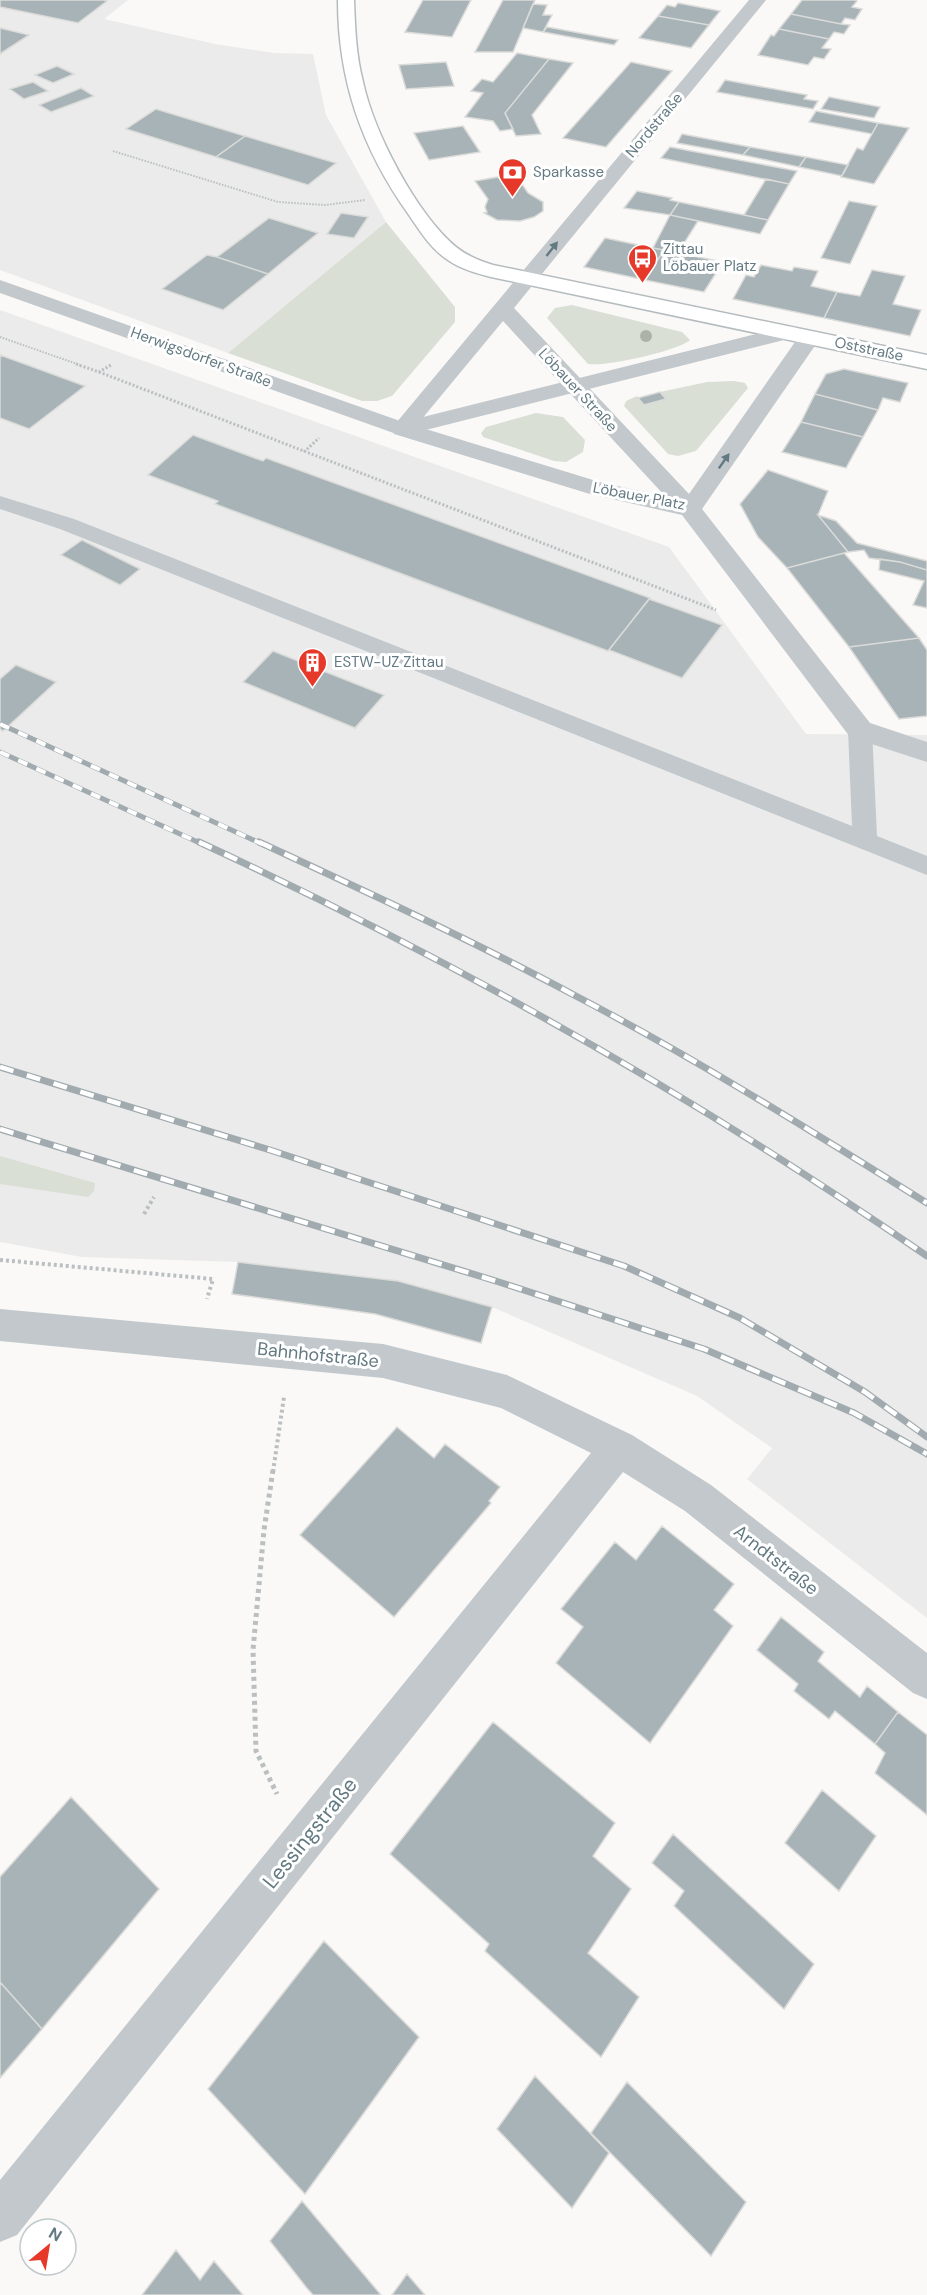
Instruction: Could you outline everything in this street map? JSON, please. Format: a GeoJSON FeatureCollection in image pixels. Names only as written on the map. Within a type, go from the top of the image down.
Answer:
{"type":"FeatureCollection","features":[{"type":"Feature","properties":{"kind":"main road"},"geometry":{"type":"LineString","coordinates":[[346,0],[351,76],[363,120],[381,157],[405,195],[432,232],[455,256],[484,267],[529,278],[799,335]]}},
{"type":"Feature","properties":{"kind":"main road","name":"Oststraße"},"geometry":{"type":"LineString","coordinates":[[799,335],[927,362]]}},
{"type":"Feature","properties":{"kind":"street","name":"Nordstraße"},"geometry":{"type":"LineString","coordinates":[[529,278],[575,219],[758,0]]}},
{"type":"Feature","properties":{"kind":"street"},"geometry":{"type":"LineString","coordinates":[[402,429],[529,278]]}},
{"type":"Feature","properties":{"kind":"street","name":"Herwigsdorfer Straße"},"geometry":{"type":"LineString","coordinates":[[0,286],[402,429]]}},
{"type":"Feature","properties":{"kind":"street","name":"Löbauer Straße"},"geometry":{"type":"LineString","coordinates":[[504,310],[690,508],[860,730]]}},
{"type":"Feature","properties":{"kind":"street"},"geometry":{"type":"LineString","coordinates":[[402,429],[573,386],[799,335]]}},
{"type":"Feature","properties":{"kind":"street","name":"Löbauer Platz"},"geometry":{"type":"LineString","coordinates":[[402,429],[598,489],[690,508],[799,335]]}},
{"type":"Feature","properties":{"kind":"street"},"geometry":{"type":"LineString","coordinates":[[860,730],[927,752]]}},
{"type":"Feature","properties":{"kind":"street","name":"Bahnhofstraße"},"geometry":{"type":"LineString","coordinates":[[0,1325],[383,1360],[507,1392],[619,1448]]}},
{"type":"Feature","properties":{"kind":"street","name":"Arndtstraße"},"geometry":{"type":"LineString","coordinates":[[619,1448],[698,1498],[927,1679]]}},
{"type":"Feature","properties":{"kind":"street","name":"Lessingstraße"},"geometry":{"type":"LineString","coordinates":[[0,2218],[619,1448]]}},
{"type":"Feature","properties":{"kind":"lane"},"geometry":{"type":"LineString","coordinates":[[0,502],[77,528],[927,866]]}},
{"type":"Feature","properties":{"kind":"lane"},"geometry":{"type":"LineString","coordinates":[[860,730],[865,841]]}},
{"type":"Feature","properties":{"kind":"path"},"geometry":{"type":"LineString","coordinates":[[113,151],[278,202],[325,205],[405,195]]}},
{"type":"Feature","properties":{"kind":"path"},"geometry":{"type":"LineString","coordinates":[[99,372],[704,607],[777,621]]}},
{"type":"Feature","properties":{"kind":"path"},"geometry":{"type":"LineString","coordinates":[[144,1214],[154,1197]]}},
{"type":"Feature","properties":{"kind":"path"},"geometry":{"type":"LineString","coordinates":[[0,1260],[103,1271],[213,1278]]}},
{"type":"Feature","properties":{"kind":"path"},"geometry":{"type":"LineString","coordinates":[[291,1352],[264,1530],[253,1650],[256,1751],[301,1844]]}},
{"type":"Feature","properties":{"kind":"shaded area"},"geometry":{"type":"Polygon","coordinates":[[[0,0],[128,0],[104,19],[215,44],[274,53],[313,54],[326,115],[386,222],[228,353],[0,270],[0,0]]]}},
{"type":"Feature","properties":{"kind":"shaded area"},"geometry":{"type":"Polygon","coordinates":[[[386,222],[455,307],[455,322],[392,396],[377,401],[362,401],[228,353],[386,222]]]}},
{"type":"Feature","properties":{"kind":"shaded area"},"geometry":{"type":"Polygon","coordinates":[[[572,305],[682,332],[690,340],[671,349],[641,357],[588,364],[547,318],[555,308],[572,305]]]}},
{"type":"Feature","properties":{"kind":"shaded area"},"geometry":{"type":"Polygon","coordinates":[[[0,310],[669,547],[806,734],[927,735],[927,1618],[747,1479],[772,1448],[697,1396],[492,1307],[398,1281],[340,1273],[238,1262],[82,1257],[0,1242],[0,310]]]}},
{"type":"Feature","properties":{"kind":"shaded area"},"geometry":{"type":"Polygon","coordinates":[[[707,382],[745,383],[748,388],[696,451],[678,456],[668,454],[624,406],[626,401],[637,396],[645,404],[666,399],[660,392],[707,382]]]}},
{"type":"Feature","properties":{"kind":"shaded area"},"geometry":{"type":"Polygon","coordinates":[[[536,413],[563,417],[585,440],[583,452],[566,462],[554,461],[483,437],[481,433],[486,427],[536,413]]]}},
{"type":"Feature","properties":{"kind":"shaded area"},"geometry":{"type":"Polygon","coordinates":[[[0,1156],[95,1183],[94,1191],[88,1197],[0,1184],[0,1156]]]}},
{"type":"Feature","properties":{"kind":"building"},"geometry":{"type":"Polygon","coordinates":[[[0,0],[107,1],[78,23],[0,7],[0,0]]]}},
{"type":"Feature","properties":{"kind":"building"},"geometry":{"type":"Polygon","coordinates":[[[423,0],[471,0],[452,37],[405,32],[423,0]]]}},
{"type":"Feature","properties":{"kind":"building"},"geometry":{"type":"Polygon","coordinates":[[[503,0],[535,0],[513,52],[475,52],[503,0]]]}},
{"type":"Feature","properties":{"kind":"building"},"geometry":{"type":"Polygon","coordinates":[[[802,0],[855,0],[857,1],[852,7],[862,9],[855,20],[845,18],[841,24],[791,14],[802,0]]]}},
{"type":"Feature","properties":{"kind":"building"},"geometry":{"type":"Polygon","coordinates":[[[678,3],[720,11],[709,25],[658,16],[667,5],[675,7],[678,3]]]}},
{"type":"Feature","properties":{"kind":"building"},"geometry":{"type":"Polygon","coordinates":[[[533,4],[547,5],[543,15],[552,15],[543,32],[523,28],[533,4]]]}},
{"type":"Feature","properties":{"kind":"building"},"geometry":{"type":"Polygon","coordinates":[[[791,14],[850,25],[844,34],[834,32],[829,39],[779,29],[791,14]]]}},
{"type":"Feature","properties":{"kind":"building"},"geometry":{"type":"Polygon","coordinates":[[[658,16],[709,25],[691,48],[639,38],[658,16]]]}},
{"type":"Feature","properties":{"kind":"building"},"geometry":{"type":"Polygon","coordinates":[[[547,27],[618,40],[614,45],[543,32],[547,27]]]}},
{"type":"Feature","properties":{"kind":"building"},"geometry":{"type":"Polygon","coordinates":[[[0,28],[29,35],[0,54],[0,28]]]}},
{"type":"Feature","properties":{"kind":"building"},"geometry":{"type":"Polygon","coordinates":[[[779,29],[829,39],[822,48],[831,49],[824,59],[814,57],[808,65],[758,55],[771,35],[774,36],[779,29]]]}},
{"type":"Feature","properties":{"kind":"building"},"geometry":{"type":"Polygon","coordinates":[[[517,53],[549,59],[505,113],[513,129],[500,131],[493,121],[465,117],[483,93],[471,91],[482,79],[493,82],[517,53]]]}},
{"type":"Feature","properties":{"kind":"building"},"geometry":{"type":"Polygon","coordinates":[[[549,59],[573,63],[532,115],[541,134],[516,136],[505,113],[549,59]]]}},
{"type":"Feature","properties":{"kind":"building"},"geometry":{"type":"Polygon","coordinates":[[[446,62],[454,86],[406,89],[399,65],[446,62]]]}},
{"type":"Feature","properties":{"kind":"building"},"geometry":{"type":"Polygon","coordinates":[[[631,62],[672,71],[606,147],[563,138],[631,62]]]}},
{"type":"Feature","properties":{"kind":"building"},"geometry":{"type":"Polygon","coordinates":[[[57,66],[74,74],[53,83],[35,75],[57,66]]]}},
{"type":"Feature","properties":{"kind":"building"},"geometry":{"type":"Polygon","coordinates":[[[725,80],[807,95],[804,99],[818,101],[813,109],[717,92],[725,80]]]}},
{"type":"Feature","properties":{"kind":"building"},"geometry":{"type":"Polygon","coordinates":[[[33,82],[48,91],[24,99],[10,89],[33,82]]]}},
{"type":"Feature","properties":{"kind":"building"},"geometry":{"type":"Polygon","coordinates":[[[81,88],[94,96],[51,112],[39,105],[81,88]]]}},
{"type":"Feature","properties":{"kind":"building"},"geometry":{"type":"Polygon","coordinates":[[[829,97],[880,107],[874,118],[821,109],[829,97]]]}},
{"type":"Feature","properties":{"kind":"building"},"geometry":{"type":"Polygon","coordinates":[[[156,109],[245,136],[216,157],[126,129],[156,109]]]}},
{"type":"Feature","properties":{"kind":"building"},"geometry":{"type":"Polygon","coordinates":[[[816,111],[878,123],[872,134],[809,122],[816,111]]]}},
{"type":"Feature","properties":{"kind":"building"},"geometry":{"type":"Polygon","coordinates":[[[878,123],[909,128],[874,184],[841,177],[857,148],[863,150],[878,123]]]}},
{"type":"Feature","properties":{"kind":"building"},"geometry":{"type":"Polygon","coordinates":[[[463,126],[480,152],[429,160],[414,133],[463,126]]]}},
{"type":"Feature","properties":{"kind":"building"},"geometry":{"type":"Polygon","coordinates":[[[682,134],[750,147],[743,155],[677,143],[682,134]]]}},
{"type":"Feature","properties":{"kind":"building"},"geometry":{"type":"Polygon","coordinates":[[[245,136],[336,163],[308,185],[216,157],[245,136]]]}},
{"type":"Feature","properties":{"kind":"building"},"geometry":{"type":"Polygon","coordinates":[[[670,147],[797,171],[789,184],[661,158],[670,147]]]}},
{"type":"Feature","properties":{"kind":"building"},"geometry":{"type":"Polygon","coordinates":[[[750,147],[806,157],[799,167],[743,155],[750,147]]]}},
{"type":"Feature","properties":{"kind":"building"},"geometry":{"type":"Polygon","coordinates":[[[806,157],[848,165],[842,176],[799,167],[806,157]]]}},
{"type":"Feature","properties":{"kind":"building","name":"Sparkasse"},"geometry":{"type":"Polygon","coordinates":[[[515,174],[528,193],[543,202],[543,211],[534,217],[520,221],[497,220],[484,213],[487,212],[485,207],[488,199],[475,181],[515,174]]]}},
{"type":"Feature","properties":{"kind":"building"},"geometry":{"type":"Polygon","coordinates":[[[766,179],[789,184],[768,220],[744,215],[766,179]]]}},
{"type":"Feature","properties":{"kind":"building"},"geometry":{"type":"Polygon","coordinates":[[[637,191],[672,198],[670,200],[679,202],[670,215],[624,208],[637,191]]]}},
{"type":"Feature","properties":{"kind":"building"},"geometry":{"type":"Polygon","coordinates":[[[849,201],[877,206],[850,264],[821,258],[849,201]]]}},
{"type":"Feature","properties":{"kind":"building"},"geometry":{"type":"Polygon","coordinates":[[[679,202],[768,220],[760,234],[670,215],[679,202]]]}},
{"type":"Feature","properties":{"kind":"building"},"geometry":{"type":"Polygon","coordinates":[[[341,213],[368,217],[354,238],[327,234],[341,213]]]}},
{"type":"Feature","properties":{"kind":"building"},"geometry":{"type":"Polygon","coordinates":[[[670,215],[698,221],[678,253],[653,248],[670,215]]]}},
{"type":"Feature","properties":{"kind":"building"},"geometry":{"type":"Polygon","coordinates":[[[269,218],[318,233],[268,274],[217,257],[269,218]]]}},
{"type":"Feature","properties":{"kind":"building"},"geometry":{"type":"Polygon","coordinates":[[[605,238],[664,250],[645,280],[584,267],[605,238]]]}},
{"type":"Feature","properties":{"kind":"building"},"geometry":{"type":"Polygon","coordinates":[[[664,250],[723,262],[704,292],[645,280],[664,250]]]}},
{"type":"Feature","properties":{"kind":"building"},"geometry":{"type":"Polygon","coordinates":[[[207,255],[268,274],[223,310],[162,289],[207,255]]]}},
{"type":"Feature","properties":{"kind":"building"},"geometry":{"type":"Polygon","coordinates":[[[761,265],[792,271],[794,267],[818,271],[811,286],[837,292],[824,318],[733,299],[746,275],[754,277],[761,265]]]}},
{"type":"Feature","properties":{"kind":"building"},"geometry":{"type":"Polygon","coordinates":[[[872,270],[905,276],[893,304],[921,310],[910,336],[824,318],[837,292],[860,296],[872,270]]]}},
{"type":"Feature","properties":{"kind":"building"},"geometry":{"type":"Polygon","coordinates":[[[0,355],[85,386],[29,429],[0,418],[0,355]]]}},
{"type":"Feature","properties":{"kind":"building"},"geometry":{"type":"Polygon","coordinates":[[[844,369],[908,383],[900,402],[883,398],[878,410],[815,394],[826,374],[844,369]]]}},
{"type":"Feature","properties":{"kind":"building"},"geometry":{"type":"Polygon","coordinates":[[[660,392],[666,399],[644,405],[638,398],[660,392]]]}},
{"type":"Feature","properties":{"kind":"building"},"geometry":{"type":"Polygon","coordinates":[[[815,394],[878,410],[863,437],[801,422],[815,394]]]}},
{"type":"Feature","properties":{"kind":"building"},"geometry":{"type":"Polygon","coordinates":[[[801,422],[863,437],[846,468],[782,452],[801,422]]]}},
{"type":"Feature","properties":{"kind":"building"},"geometry":{"type":"Polygon","coordinates":[[[193,435],[263,461],[266,458],[650,598],[608,651],[215,504],[218,501],[148,475],[193,435]]]}},
{"type":"Feature","properties":{"kind":"building"},"geometry":{"type":"Polygon","coordinates":[[[768,470],[828,491],[818,515],[848,552],[787,568],[758,537],[740,504],[768,470]]]}},
{"type":"Feature","properties":{"kind":"building"},"geometry":{"type":"Polygon","coordinates":[[[818,515],[836,521],[857,543],[927,561],[927,570],[900,562],[869,558],[864,550],[848,552],[818,515]]]}},
{"type":"Feature","properties":{"kind":"building"},"geometry":{"type":"Polygon","coordinates":[[[82,540],[140,569],[120,585],[61,555],[82,540]]]}},
{"type":"Feature","properties":{"kind":"building"},"geometry":{"type":"Polygon","coordinates":[[[844,553],[919,638],[849,647],[787,568],[844,553]]]}},
{"type":"Feature","properties":{"kind":"building"},"geometry":{"type":"Polygon","coordinates":[[[880,559],[927,570],[927,608],[913,605],[924,581],[879,570],[880,559]]]}},
{"type":"Feature","properties":{"kind":"building"},"geometry":{"type":"Polygon","coordinates":[[[649,599],[722,625],[682,678],[609,650],[649,599]]]}},
{"type":"Feature","properties":{"kind":"building"},"geometry":{"type":"Polygon","coordinates":[[[919,638],[927,650],[927,716],[899,719],[849,647],[919,638]]]}},
{"type":"Feature","properties":{"kind":"building","name":"ESTW-UZ Zittau"},"geometry":{"type":"Polygon","coordinates":[[[273,651],[384,695],[355,728],[243,682],[273,651]]]}},
{"type":"Feature","properties":{"kind":"building"},"geometry":{"type":"Polygon","coordinates":[[[16,665],[56,682],[3,731],[0,729],[0,679],[16,665]]]}},
{"type":"Feature","properties":{"kind":"building"},"geometry":{"type":"Polygon","coordinates":[[[238,1262],[398,1281],[492,1307],[481,1343],[375,1314],[232,1294],[238,1262]]]}},
{"type":"Feature","properties":{"kind":"building"},"geometry":{"type":"Polygon","coordinates":[[[397,1427],[434,1458],[445,1444],[500,1487],[489,1501],[491,1503],[394,1617],[300,1535],[397,1427]]]}},
{"type":"Feature","properties":{"kind":"building"},"geometry":{"type":"Polygon","coordinates":[[[662,1526],[734,1584],[714,1610],[733,1626],[650,1743],[556,1663],[583,1627],[561,1609],[615,1542],[636,1560],[662,1526]]]}},
{"type":"Feature","properties":{"kind":"building"},"geometry":{"type":"Polygon","coordinates":[[[781,1617],[824,1652],[818,1661],[860,1697],[867,1686],[898,1712],[875,1744],[835,1711],[829,1719],[794,1691],[798,1684],[757,1650],[781,1617]]]}},
{"type":"Feature","properties":{"kind":"building"},"geometry":{"type":"Polygon","coordinates":[[[898,1712],[927,1735],[927,1815],[875,1773],[885,1753],[875,1744],[898,1712]]]}},
{"type":"Feature","properties":{"kind":"building"},"geometry":{"type":"Polygon","coordinates":[[[493,1722],[615,1823],[593,1856],[631,1889],[588,1953],[639,1997],[601,2057],[485,1951],[489,1944],[390,1854],[493,1722]]]}},
{"type":"Feature","properties":{"kind":"building"},"geometry":{"type":"Polygon","coordinates":[[[822,1790],[876,1836],[839,1891],[785,1843],[822,1790]]]}},
{"type":"Feature","properties":{"kind":"building"},"geometry":{"type":"Polygon","coordinates":[[[71,1797],[159,1889],[42,2029],[0,1982],[0,1877],[71,1797]]]}},
{"type":"Feature","properties":{"kind":"building"},"geometry":{"type":"Polygon","coordinates":[[[673,1834],[814,1964],[784,2009],[674,1906],[684,1891],[652,1863],[673,1834]]]}},
{"type":"Feature","properties":{"kind":"building"},"geometry":{"type":"Polygon","coordinates":[[[324,1941],[419,2037],[305,2194],[208,2089],[324,1941]]]}},
{"type":"Feature","properties":{"kind":"building"},"geometry":{"type":"Polygon","coordinates":[[[0,1982],[42,2029],[0,2078],[0,1982]]]}},
{"type":"Feature","properties":{"kind":"building"},"geometry":{"type":"Polygon","coordinates":[[[535,2076],[609,2153],[572,2208],[497,2129],[535,2076]]]}},
{"type":"Feature","properties":{"kind":"building"},"geometry":{"type":"Polygon","coordinates":[[[627,2082],[746,2202],[711,2256],[591,2133],[627,2082]]]}},
{"type":"Feature","properties":{"kind":"building"},"geometry":{"type":"Polygon","coordinates":[[[302,2201],[381,2295],[313,2295],[306,2287],[270,2241],[302,2201]]]}},
{"type":"Feature","properties":{"kind":"building"},"geometry":{"type":"Polygon","coordinates":[[[176,2250],[200,2280],[214,2261],[243,2295],[142,2295],[176,2250]]]}},
{"type":"Feature","properties":{"kind":"building"},"geometry":{"type":"Polygon","coordinates":[[[407,2274],[425,2295],[392,2295],[407,2274]]]}},
{"type":"Feature","properties":{"kind":"railway"},"geometry":{"type":"LineString","coordinates":[[0,724],[262,844]]}},
{"type":"Feature","properties":{"kind":"railway"},"geometry":{"type":"LineString","coordinates":[[0,752],[202,844]]}},
{"type":"Feature","properties":{"kind":"railway"},"geometry":{"type":"LineString","coordinates":[[199,842],[388,934],[572,1034],[752,1141],[927,1256]]}},
{"type":"Feature","properties":{"kind":"railway"},"geometry":{"type":"LineString","coordinates":[[259,842],[457,935],[619,1019],[752,1096],[927,1203]]}},
{"type":"Feature","properties":{"kind":"railway"},"geometry":{"type":"LineString","coordinates":[[0,1067],[270,1150],[624,1266],[740,1318],[865,1392],[927,1437]]}},
{"type":"Feature","properties":{"kind":"railway"},"geometry":{"type":"LineString","coordinates":[[0,1129],[499,1282],[704,1349],[854,1413],[927,1454]]}},
{"type":"Feature","properties":{"kind":"place","name":"Sparkasse"},"geometry":{"type":"Point","coordinates":[512,198]}},
{"type":"Feature","properties":{"kind":"place","name":"Zittau Löbauer Platz"},"geometry":{"type":"Point","coordinates":[642,284]}},
{"type":"Feature","properties":{"kind":"place","name":"ESTW-UZ Zittau"},"geometry":{"type":"Point","coordinates":[313,688]}}]}
